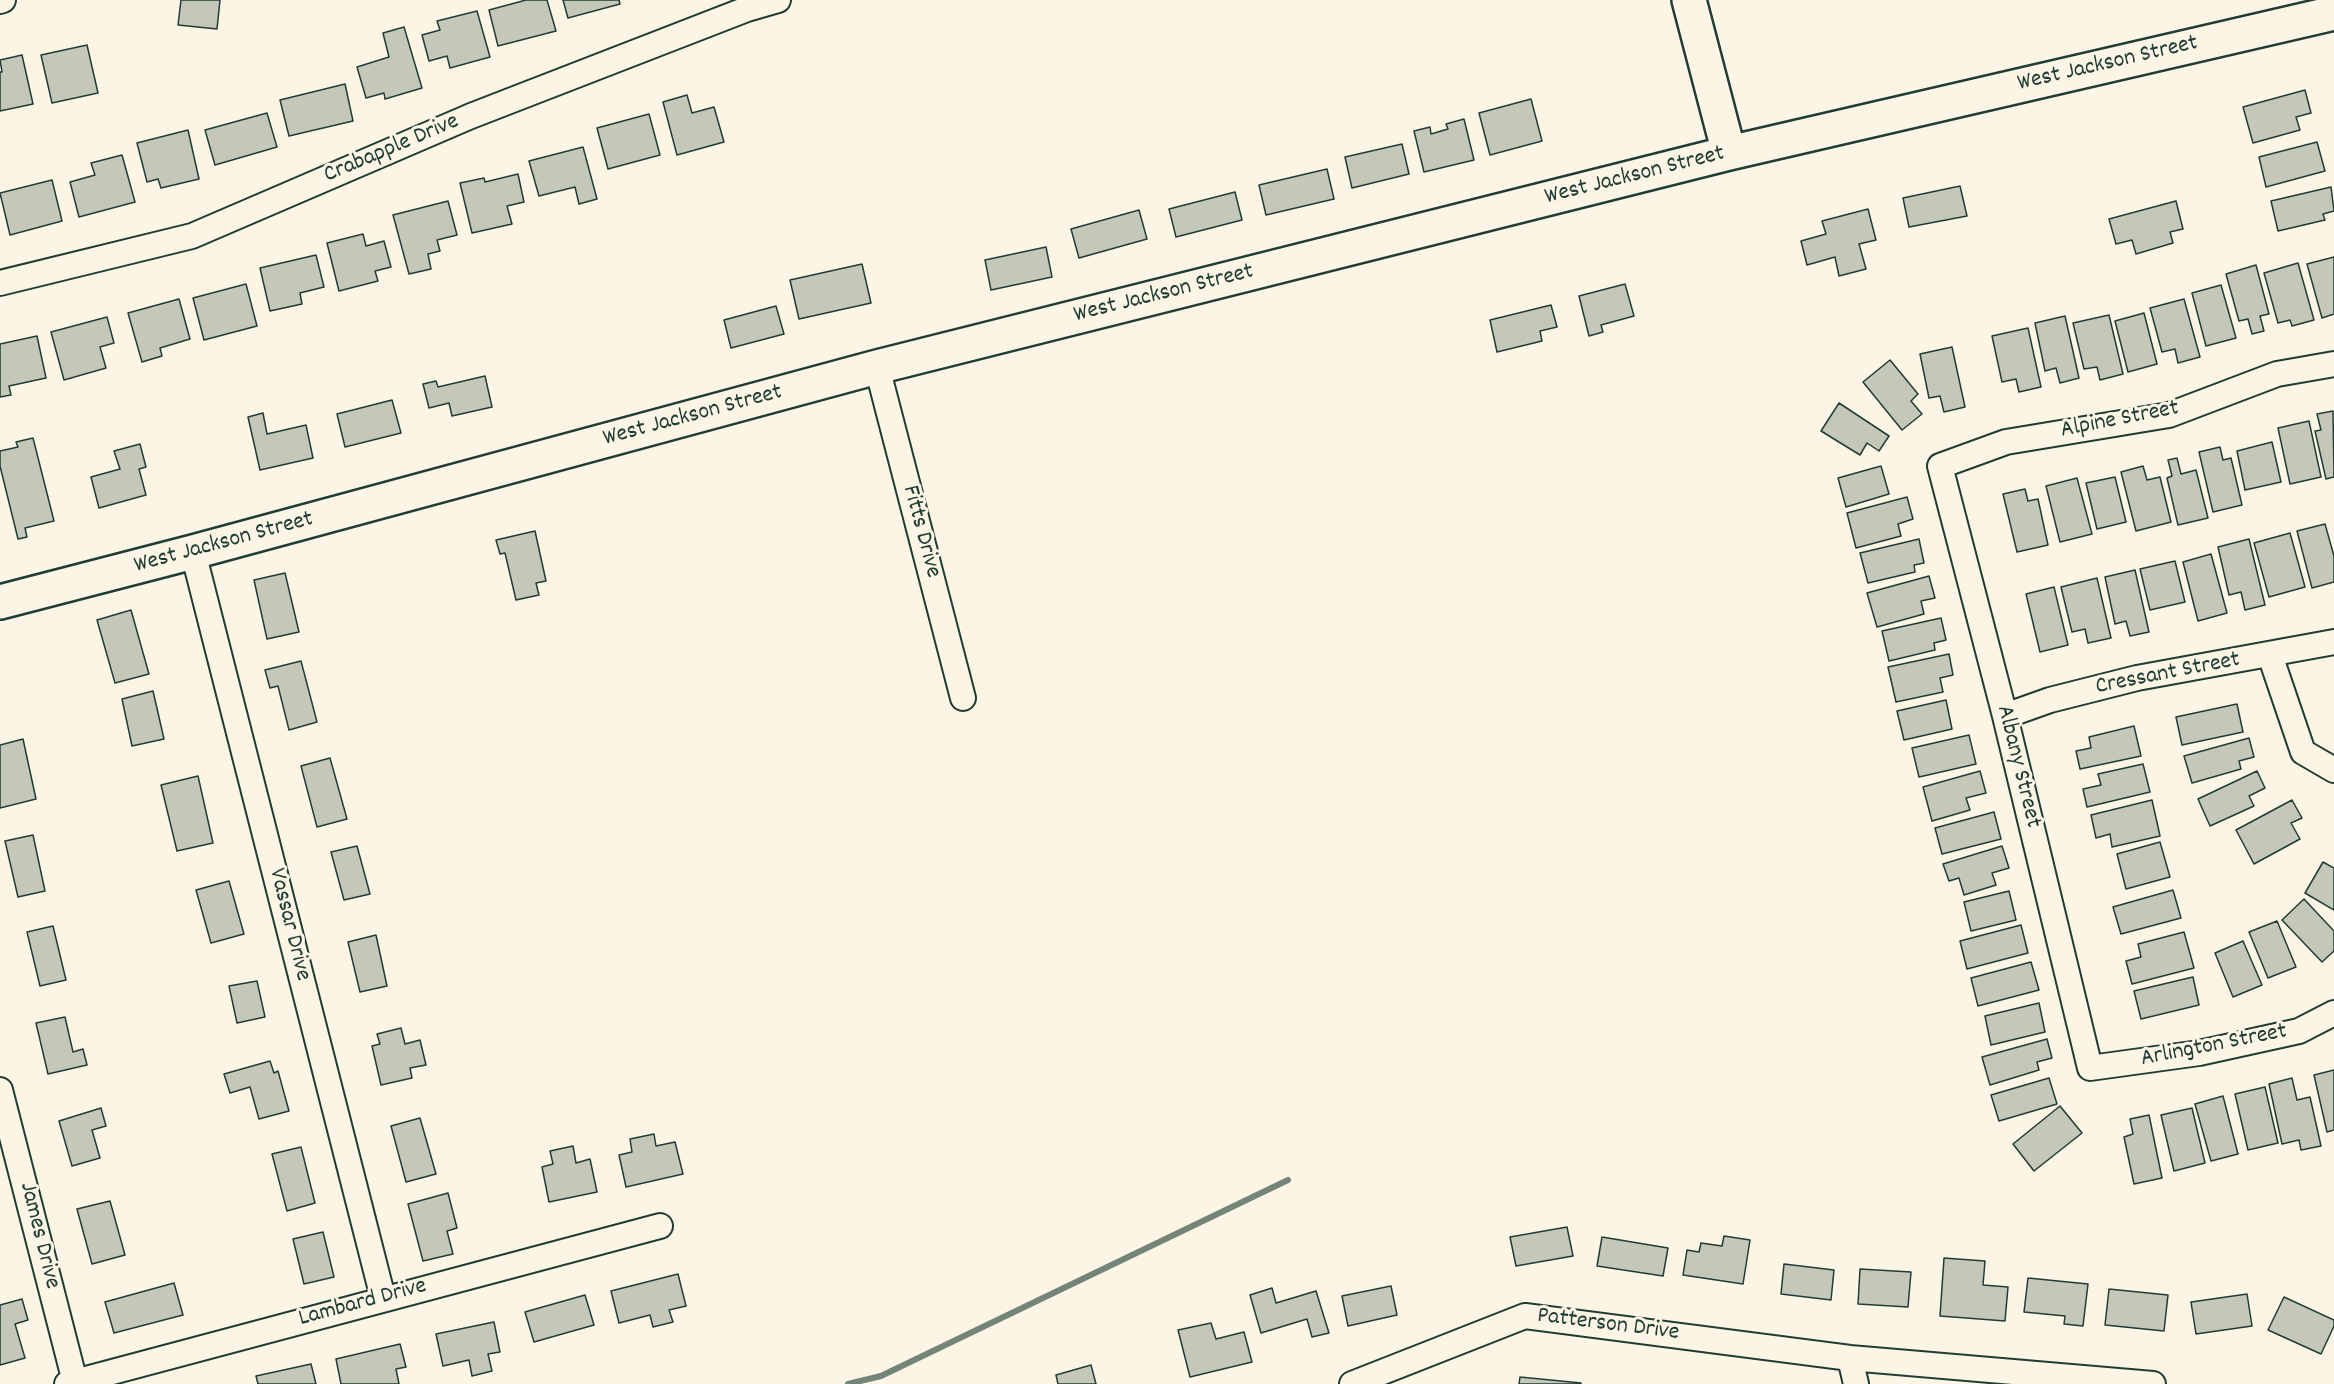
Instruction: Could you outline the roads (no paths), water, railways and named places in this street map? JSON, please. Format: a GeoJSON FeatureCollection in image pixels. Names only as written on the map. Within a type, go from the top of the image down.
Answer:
{"type":"FeatureCollection","features":[{"type":"Feature","properties":{"kind":"street","name":"Crabapple Drive"},"geometry":{"type":"LineString","coordinates":[[0,283],[192,236],[471,116],[747,9],[778,0]]}},
{"type":"Feature","properties":{"kind":"street"},"geometry":{"type":"LineString","coordinates":[[1689,0],[1729,153]]}},
{"type":"Feature","properties":{"kind":"street","name":"West Jackson Street"},"geometry":{"type":"LineString","coordinates":[[0,602],[877,367],[1729,153],[2334,13]]}},
{"type":"Feature","properties":{"kind":"street","name":"Alpine Street"},"geometry":{"type":"LineString","coordinates":[[1940,466],[2006,442],[2169,415],[2277,374],[2334,364]]}},
{"type":"Feature","properties":{"kind":"street","name":"Fitts Drive"},"geometry":{"type":"LineString","coordinates":[[877,367],[963,698]]}},
{"type":"Feature","properties":{"kind":"street","name":"Albany Street"},"geometry":{"type":"LineString","coordinates":[[1940,466],[2005,716],[2090,1068]]}},
{"type":"Feature","properties":{"kind":"street","name":"Vassar Drive"},"geometry":{"type":"LineString","coordinates":[[193,552],[383,1298]]}},
{"type":"Feature","properties":{"kind":"street","name":"Cressant Street"},"geometry":{"type":"LineString","coordinates":[[2005,716],[2050,700],[2137,678],[2334,642]]}},
{"type":"Feature","properties":{"kind":"street"},"geometry":{"type":"LineString","coordinates":[[2270,655],[2303,752],[2334,770]]}},
{"type":"Feature","properties":{"kind":"street","name":"Arlington Street"},"geometry":{"type":"LineString","coordinates":[[2090,1068],[2199,1053],[2288,1034],[2299,1031],[2334,1013]]}},
{"type":"Feature","properties":{"kind":"street","name":"James Drive"},"geometry":{"type":"LineString","coordinates":[[0,1090],[71,1383]]}},
{"type":"Feature","properties":{"kind":"street","name":"Lambard Drive"},"geometry":{"type":"LineString","coordinates":[[71,1383],[660,1226]]}},
{"type":"Feature","properties":{"kind":"street","name":"Patterson Drive"},"geometry":{"type":"LineString","coordinates":[[1352,1384],[1525,1316],[1850,1358],[2153,1384]]}},
{"type":"Feature","properties":{"kind":"street"},"geometry":{"type":"LineString","coordinates":[[1850,1358],[1856,1384]]}},
{"type":"Feature","properties":{"kind":"waterway"},"geometry":{"type":"LineString","coordinates":[[848,1384],[881,1376],[1288,1180]]}}]}
